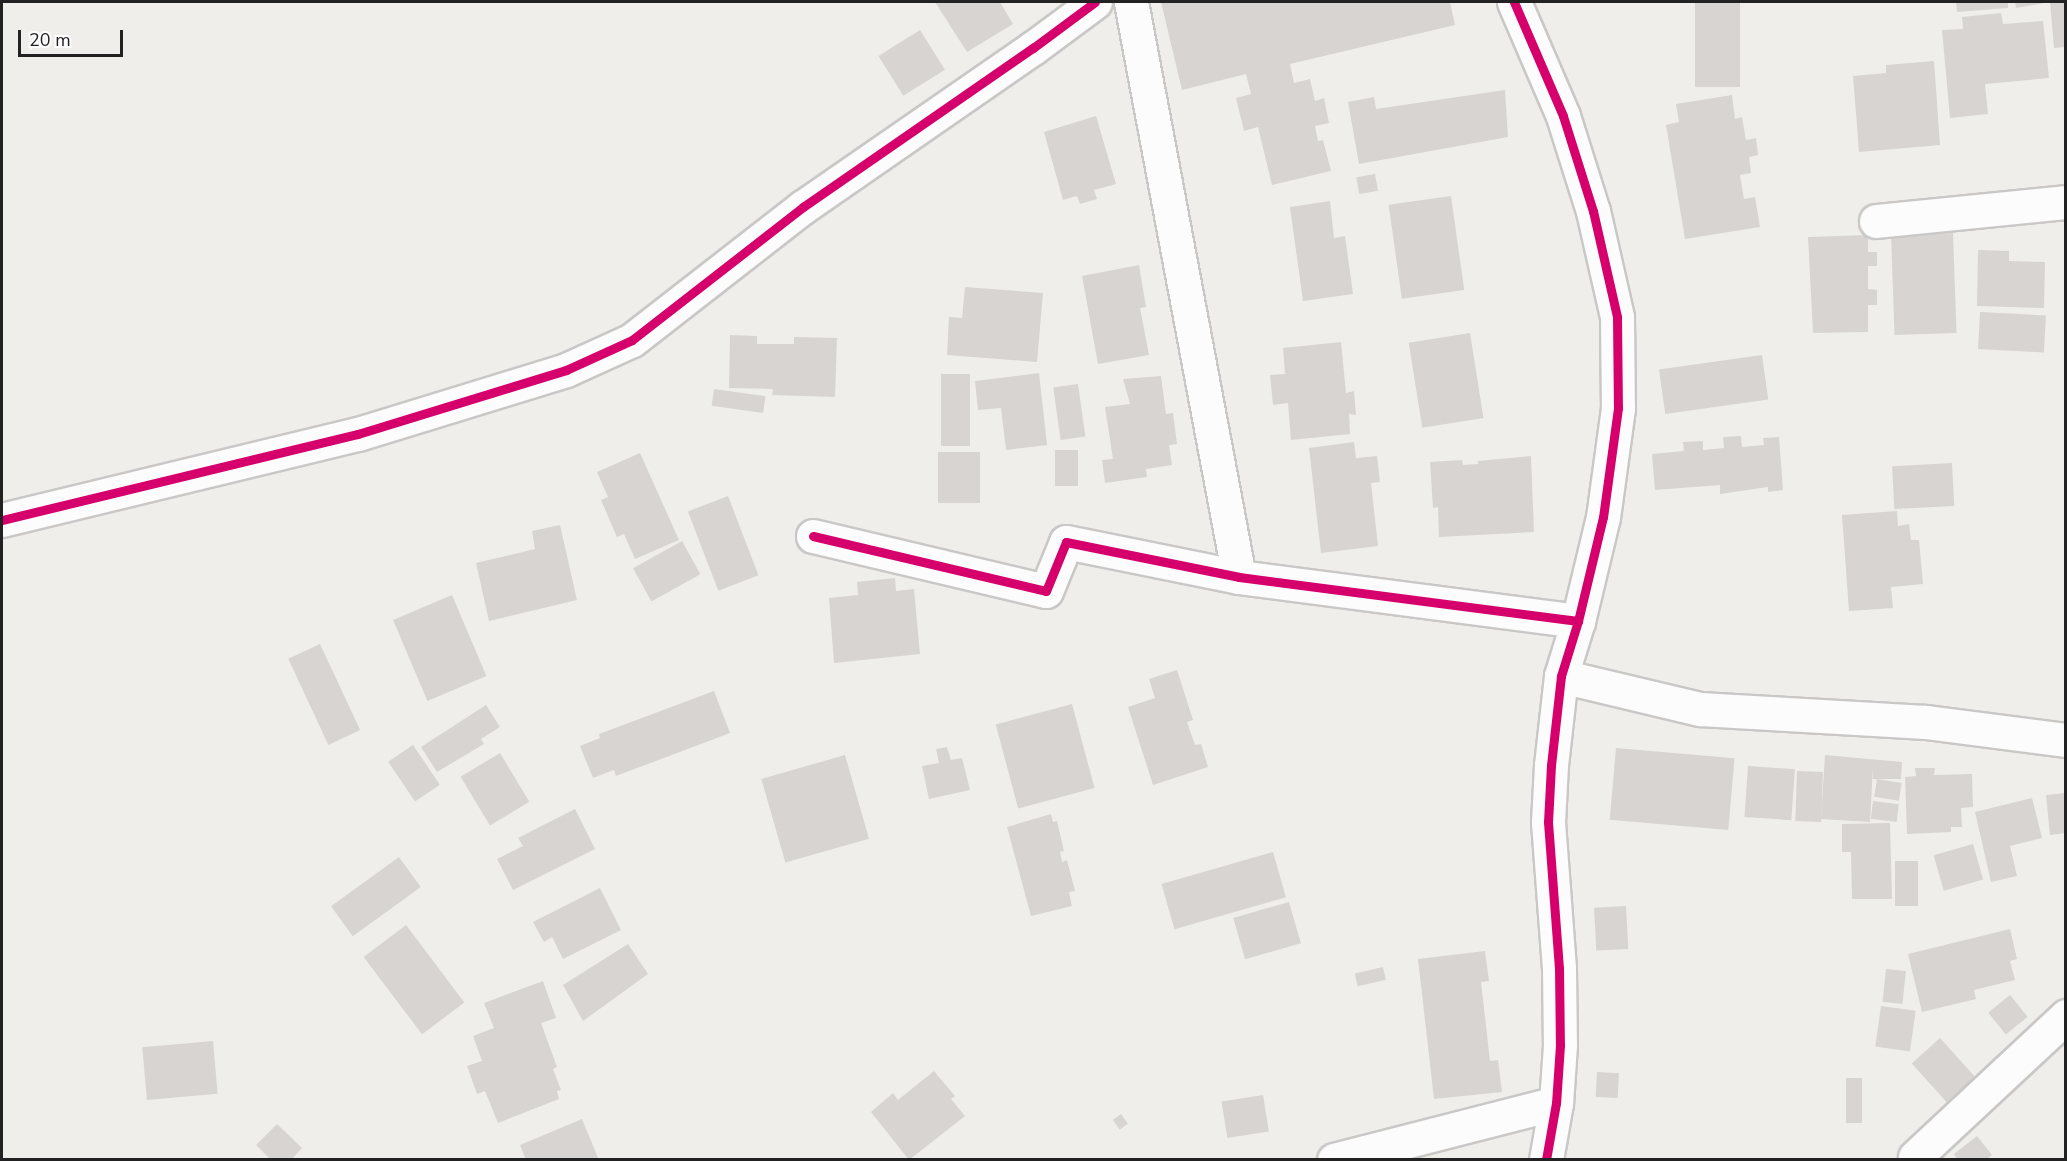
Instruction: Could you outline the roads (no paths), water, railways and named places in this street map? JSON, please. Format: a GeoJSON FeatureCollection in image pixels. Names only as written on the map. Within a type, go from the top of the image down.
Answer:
{"type":"FeatureCollection","features":[{"type":"Feature","properties":{"kind":"street"},"geometry":{"type":"LineString","coordinates":[[2,520],[358,434],[555,374],[632,340],[803,207],[1024,55],[1095,2]]}},
{"type":"Feature","properties":{"kind":"street"},"geometry":{"type":"LineString","coordinates":[[1131,2],[1239,577]]}},
{"type":"Feature","properties":{"kind":"street"},"geometry":{"type":"LineString","coordinates":[[1514,2],[1569,137],[1593,211],[1617,317],[1618,408],[1603,517],[1578,621],[1561,676],[1548,822],[1559,968],[1560,1046],[1556,1103],[1546,1160]]}},
{"type":"Feature","properties":{"kind":"street"},"geometry":{"type":"LineString","coordinates":[[1876,222],[2066,202]]}},
{"type":"Feature","properties":{"kind":"street"},"geometry":{"type":"LineString","coordinates":[[813,536],[1046,591],[1066,542],[1239,577],[1578,621]]}},
{"type":"Feature","properties":{"kind":"street"},"geometry":{"type":"LineString","coordinates":[[1561,676],[1700,710],[1926,722],[2066,741]]}},
{"type":"Feature","properties":{"kind":"street"},"geometry":{"type":"LineString","coordinates":[[1915,1159],[2066,1016]]}},
{"type":"Feature","properties":{"kind":"street"},"geometry":{"type":"LineString","coordinates":[[1334,1160],[1556,1103]]}}]}
